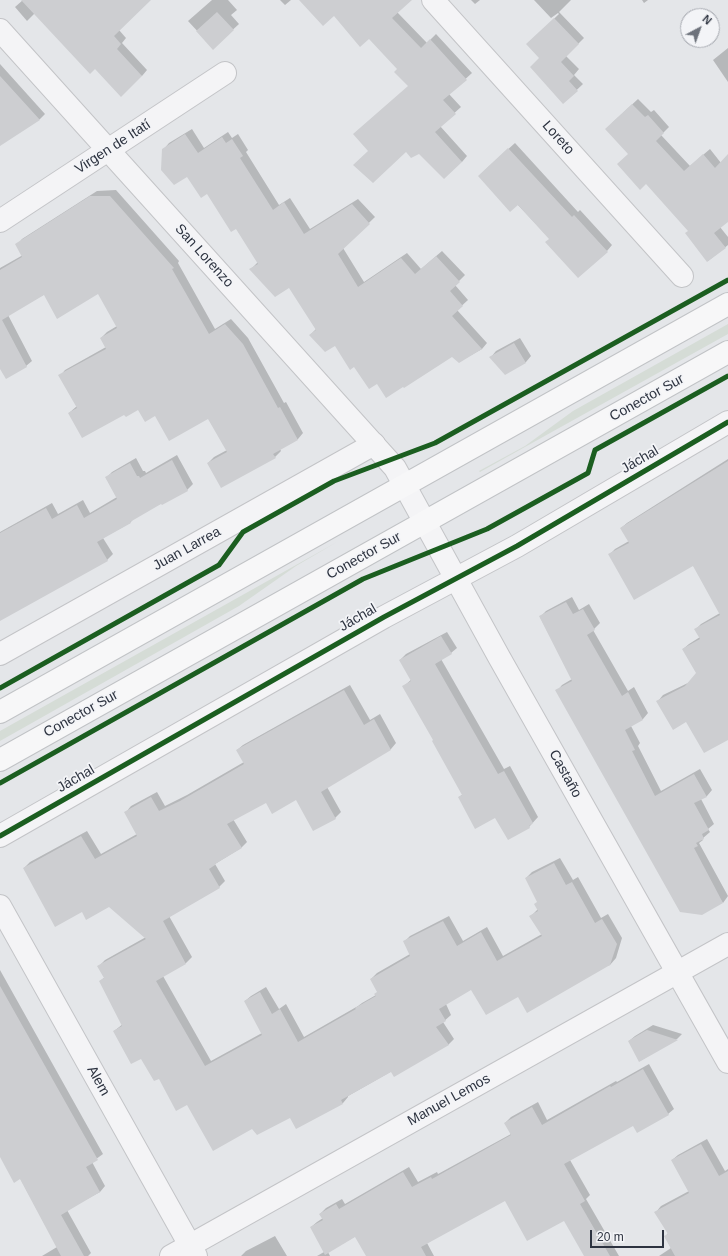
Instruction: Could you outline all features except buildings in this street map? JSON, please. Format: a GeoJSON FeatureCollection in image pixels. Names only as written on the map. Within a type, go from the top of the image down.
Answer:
{"type":"FeatureCollection","features":[{"type":"Feature","properties":{"kind":"main road"},"geometry":{"type":"LineString","coordinates":[[0,712],[728,304]]}},
{"type":"Feature","properties":{"kind":"main road","name":"Conector Sur"},"geometry":{"type":"LineString","coordinates":[[0,760],[728,352]]}},
{"type":"Feature","properties":{"kind":"street","name":"Loreto"},"geometry":{"type":"LineString","coordinates":[[433,0],[682,276]]}},
{"type":"Feature","properties":{"kind":"street","name":"San Lorenzo"},"geometry":{"type":"LineString","coordinates":[[0,30],[374,444],[395,468],[404,485]]}},
{"type":"Feature","properties":{"kind":"street","name":"Virgen de Itatí"},"geometry":{"type":"LineString","coordinates":[[0,221],[225,73]]}},
{"type":"Feature","properties":{"kind":"street","name":"Jáchal"},"geometry":{"type":"LineString","coordinates":[[0,836],[377,620],[517,546],[728,422]]}},
{"type":"Feature","properties":{"kind":"street","name":"Juan Larrea"},"geometry":{"type":"LineString","coordinates":[[0,654],[374,444]]}},
{"type":"Feature","properties":{"kind":"street","name":"Castaño"},"geometry":{"type":"LineString","coordinates":[[404,485],[499,657],[728,1062]]}},
{"type":"Feature","properties":{"kind":"street","name":"Alem"},"geometry":{"type":"LineString","coordinates":[[0,906],[193,1250]]}},
{"type":"Feature","properties":{"kind":"street","name":"Manuel Lemos"},"geometry":{"type":"LineString","coordinates":[[171,1256],[193,1250],[728,944]]}},
{"type":"Feature","properties":{"kind":"shaded area"},"geometry":{"type":"Polygon","coordinates":[[[728,324],[728,334],[480,472],[479,471],[525,446],[573,411],[728,324]]]}},
{"type":"Feature","properties":{"kind":"shaded area"},"geometry":{"type":"Polygon","coordinates":[[[337,542],[296,566],[239,606],[0,741],[0,731],[337,542]]]}},
{"type":"Feature","properties":{"kind":"cycle path"},"geometry":{"type":"LineString","coordinates":[[0,688],[219,565],[243,532],[334,481],[435,443],[728,280]]}},
{"type":"Feature","properties":{"kind":"cycle path"},"geometry":{"type":"LineString","coordinates":[[0,783],[363,579],[487,529],[588,473],[595,450],[728,376]]}},
{"type":"Feature","properties":{"kind":"cycle path"},"geometry":{"type":"LineString","coordinates":[[0,836],[384,617],[517,546],[728,422]]}}]}
